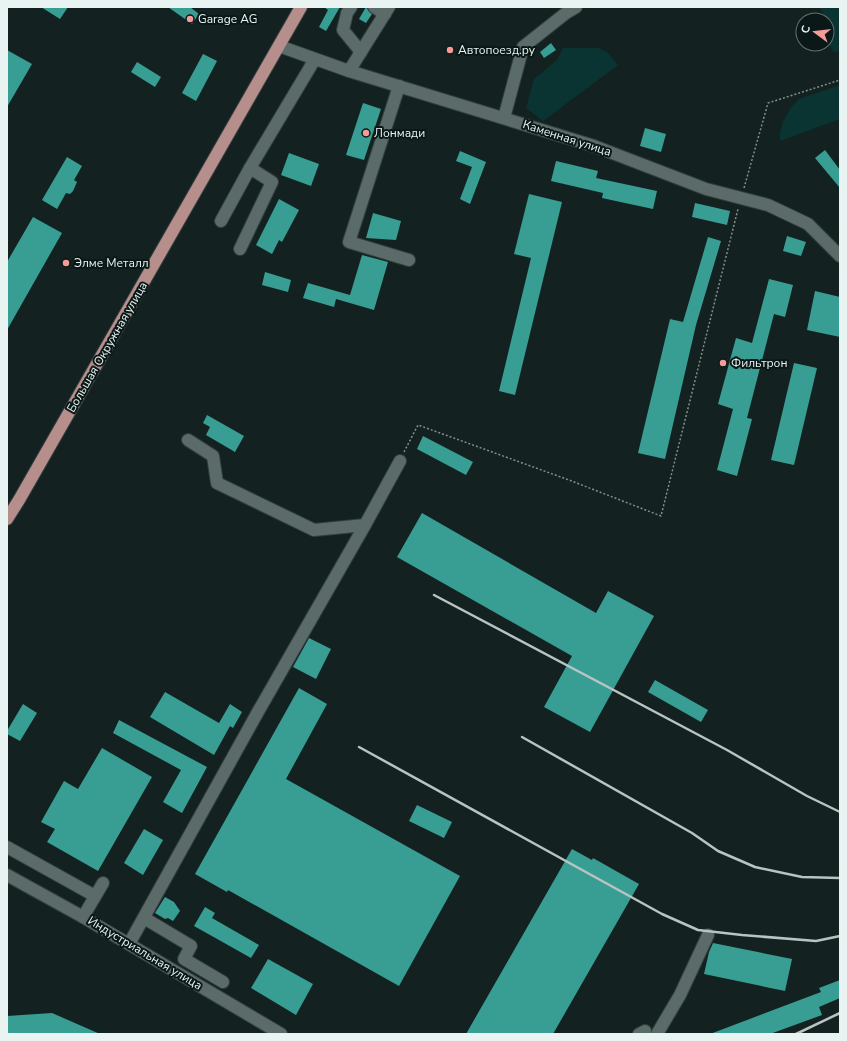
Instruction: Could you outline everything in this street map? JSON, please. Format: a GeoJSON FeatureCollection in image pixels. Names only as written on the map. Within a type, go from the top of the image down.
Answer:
{"type":"FeatureCollection","features":[{"type":"Feature","properties":{"kind":"main road","name":"Большая Окружная улица"},"geometry":{"type":"LineString","coordinates":[[7,519],[301,7]]}},
{"type":"Feature","properties":{"kind":"street"},"geometry":{"type":"LineString","coordinates":[[351,7],[347,13],[343,30],[361,52]]}},
{"type":"Feature","properties":{"kind":"street"},"geometry":{"type":"LineString","coordinates":[[349,71],[387,11],[374,7]]}},
{"type":"Feature","properties":{"kind":"street"},"geometry":{"type":"LineString","coordinates":[[504,118],[523,48],[568,9]]}},
{"type":"Feature","properties":{"kind":"street","name":"Каменная улица"},"geometry":{"type":"LineString","coordinates":[[279,46],[349,71],[594,146],[706,189],[768,205],[808,224],[840,256]]}},
{"type":"Feature","properties":{"kind":"street"},"geometry":{"type":"LineString","coordinates":[[221,221],[250,168],[315,59]]}},
{"type":"Feature","properties":{"kind":"street"},"geometry":{"type":"LineString","coordinates":[[399,86],[350,242],[409,260]]}},
{"type":"Feature","properties":{"kind":"street"},"geometry":{"type":"LineString","coordinates":[[240,249],[272,182],[250,168]]}},
{"type":"Feature","properties":{"kind":"street"},"geometry":{"type":"LineString","coordinates":[[188,440],[213,456],[216,483],[314,530],[365,525]]}},
{"type":"Feature","properties":{"kind":"street"},"geometry":{"type":"LineString","coordinates":[[129,944],[400,461]]}},
{"type":"Feature","properties":{"kind":"street"},"geometry":{"type":"LineString","coordinates":[[7,847],[95,896]]}},
{"type":"Feature","properties":{"kind":"street","name":"Индустриальная улица"},"geometry":{"type":"LineString","coordinates":[[7,875],[83,917],[280,1034]]}},
{"type":"Feature","properties":{"kind":"street"},"geometry":{"type":"LineString","coordinates":[[83,917],[103,883]]}},
{"type":"Feature","properties":{"kind":"street"},"geometry":{"type":"LineString","coordinates":[[144,918],[191,946],[184,959],[223,982]]}},
{"type":"Feature","properties":{"kind":"street"},"geometry":{"type":"LineString","coordinates":[[657,1034],[680,995],[708,935]]}},
{"type":"Feature","properties":{"kind":"path"},"geometry":{"type":"LineString","coordinates":[[400,461],[418,425],[569,480],[661,516],[741,197],[768,103],[840,80]]}},
{"type":"Feature","properties":{"kind":"shaded area"},"geometry":{"type":"Polygon","coordinates":[[[819,7],[840,7],[840,51],[835,52],[835,12],[823,12],[819,7]]]}},
{"type":"Feature","properties":{"kind":"shaded area"},"geometry":{"type":"Polygon","coordinates":[[[563,48],[599,48],[608,53],[618,65],[543,121],[526,108],[534,79],[557,60],[563,48]]]}},
{"type":"Feature","properties":{"kind":"shaded area"},"geometry":{"type":"Polygon","coordinates":[[[840,85],[840,119],[780,141],[780,132],[783,122],[790,109],[799,99],[840,85]]]}},
{"type":"Feature","properties":{"kind":"building"},"geometry":{"type":"Polygon","coordinates":[[[41,7],[68,7],[60,19],[41,7]]]}},
{"type":"Feature","properties":{"kind":"building","name":"Garage AG"},"geometry":{"type":"Polygon","coordinates":[[[168,7],[190,7],[199,14],[192,24],[168,7]]]}},
{"type":"Feature","properties":{"kind":"building"},"geometry":{"type":"Polygon","coordinates":[[[324,7],[340,7],[326,31],[319,27],[328,10],[324,7]]]}},
{"type":"Feature","properties":{"kind":"building"},"geometry":{"type":"Polygon","coordinates":[[[366,7],[372,14],[366,23],[359,19],[366,7]]]}},
{"type":"Feature","properties":{"kind":"building"},"geometry":{"type":"Polygon","coordinates":[[[551,43],[556,50],[544,58],[540,52],[551,43]]]}},
{"type":"Feature","properties":{"kind":"building"},"geometry":{"type":"Polygon","coordinates":[[[7,50],[32,64],[7,107],[7,50]]]}},
{"type":"Feature","properties":{"kind":"building"},"geometry":{"type":"Polygon","coordinates":[[[203,54],[217,61],[196,101],[182,93],[203,54]]]}},
{"type":"Feature","properties":{"kind":"building"},"geometry":{"type":"Polygon","coordinates":[[[137,62],[161,77],[155,87],[131,72],[137,62]]]}},
{"type":"Feature","properties":{"kind":"building"},"geometry":{"type":"Polygon","coordinates":[[[363,103],[381,109],[364,160],[346,155],[363,103]]]}},
{"type":"Feature","properties":{"kind":"building"},"geometry":{"type":"Polygon","coordinates":[[[645,128],[666,134],[661,152],[640,146],[645,128]]]}},
{"type":"Feature","properties":{"kind":"building"},"geometry":{"type":"Polygon","coordinates":[[[825,150],[840,170],[840,188],[815,158],[825,150]]]}},
{"type":"Feature","properties":{"kind":"building"},"geometry":{"type":"Polygon","coordinates":[[[460,151],[486,162],[470,204],[460,199],[472,167],[456,161],[460,151]]]}},
{"type":"Feature","properties":{"kind":"building"},"geometry":{"type":"Polygon","coordinates":[[[289,153],[319,164],[311,186],[281,175],[289,153]]]}},
{"type":"Feature","properties":{"kind":"building"},"geometry":{"type":"Polygon","coordinates":[[[67,157],[82,166],[74,180],[77,182],[73,191],[70,194],[66,193],[57,209],[42,200],[67,157]]]}},
{"type":"Feature","properties":{"kind":"building"},"geometry":{"type":"Polygon","coordinates":[[[556,161],[598,171],[596,178],[657,191],[653,209],[602,198],[603,193],[551,181],[556,161]]]}},
{"type":"Feature","properties":{"kind":"building"},"geometry":{"type":"Polygon","coordinates":[[[529,194],[562,202],[515,395],[499,391],[531,258],[514,254],[529,194]]]}},
{"type":"Feature","properties":{"kind":"building"},"geometry":{"type":"Polygon","coordinates":[[[279,199],[299,210],[282,242],[279,240],[272,254],[256,245],[279,199]]]}},
{"type":"Feature","properties":{"kind":"building"},"geometry":{"type":"Polygon","coordinates":[[[695,203],[730,211],[727,225],[692,217],[695,203]]]}},
{"type":"Feature","properties":{"kind":"building"},"geometry":{"type":"Polygon","coordinates":[[[373,213],[401,221],[396,240],[366,238],[373,213]]]}},
{"type":"Feature","properties":{"kind":"building"},"geometry":{"type":"Polygon","coordinates":[[[33,217],[62,233],[7,330],[7,262],[33,217]]]}},
{"type":"Feature","properties":{"kind":"building"},"geometry":{"type":"Polygon","coordinates":[[[787,236],[806,242],[801,256],[783,251],[787,236]]]}},
{"type":"Feature","properties":{"kind":"building"},"geometry":{"type":"Polygon","coordinates":[[[708,237],[721,241],[696,325],[665,459],[638,453],[670,319],[683,322],[708,237]]]}},
{"type":"Feature","properties":{"kind":"building"},"geometry":{"type":"Polygon","coordinates":[[[362,255],[388,262],[374,310],[336,299],[334,307],[303,298],[308,283],[350,295],[362,255]]]}},
{"type":"Feature","properties":{"kind":"building"},"geometry":{"type":"Polygon","coordinates":[[[265,272],[291,280],[288,292],[262,285],[265,272]]]}},
{"type":"Feature","properties":{"kind":"building"},"geometry":{"type":"Polygon","coordinates":[[[769,279],[793,285],[785,317],[774,314],[747,418],[752,419],[737,476],[717,470],[733,409],[718,404],[736,338],[752,343],[769,279]]]}},
{"type":"Feature","properties":{"kind":"building"},"geometry":{"type":"Polygon","coordinates":[[[815,291],[840,297],[840,337],[807,330],[815,291]]]}},
{"type":"Feature","properties":{"kind":"building"},"geometry":{"type":"Polygon","coordinates":[[[794,363],[817,368],[794,465],[771,460],[794,363]]]}},
{"type":"Feature","properties":{"kind":"building"},"geometry":{"type":"Polygon","coordinates":[[[207,415],[244,436],[235,452],[206,435],[210,427],[203,423],[207,415]]]}},
{"type":"Feature","properties":{"kind":"building"},"geometry":{"type":"Polygon","coordinates":[[[423,436],[473,462],[466,475],[417,449],[423,436]]]}},
{"type":"Feature","properties":{"kind":"building"},"geometry":{"type":"Polygon","coordinates":[[[422,513],[596,613],[608,591],[654,616],[590,732],[544,707],[572,656],[397,557],[422,513]]]}},
{"type":"Feature","properties":{"kind":"building"},"geometry":{"type":"Polygon","coordinates":[[[309,638],[331,649],[316,679],[293,667],[309,638]]]}},
{"type":"Feature","properties":{"kind":"building"},"geometry":{"type":"Polygon","coordinates":[[[655,680],[708,710],[701,722],[648,692],[655,680]]]}},
{"type":"Feature","properties":{"kind":"building"},"geometry":{"type":"Polygon","coordinates":[[[299,688],[327,704],[286,779],[460,876],[399,986],[228,890],[227,892],[195,874],[299,688]]]}},
{"type":"Feature","properties":{"kind":"building"},"geometry":{"type":"Polygon","coordinates":[[[165,692],[219,723],[230,704],[242,712],[233,728],[230,726],[214,755],[150,717],[165,692]]]}},
{"type":"Feature","properties":{"kind":"building"},"geometry":{"type":"Polygon","coordinates":[[[23,704],[37,713],[20,741],[7,734],[7,731],[23,704]]]}},
{"type":"Feature","properties":{"kind":"building"},"geometry":{"type":"Polygon","coordinates":[[[119,720],[207,767],[182,813],[163,802],[181,770],[113,733],[119,720]]]}},
{"type":"Feature","properties":{"kind":"building"},"geometry":{"type":"Polygon","coordinates":[[[102,748],[152,777],[98,871],[47,842],[55,829],[41,822],[64,781],[78,789],[102,748]]]}},
{"type":"Feature","properties":{"kind":"building"},"geometry":{"type":"Polygon","coordinates":[[[417,805],[452,822],[444,838],[409,821],[417,805]]]}},
{"type":"Feature","properties":{"kind":"building"},"geometry":{"type":"Polygon","coordinates":[[[144,829],[163,840],[143,875],[124,863],[144,829]]]}},
{"type":"Feature","properties":{"kind":"building"},"geometry":{"type":"Polygon","coordinates":[[[572,849],[592,860],[593,858],[639,884],[553,1034],[466,1034],[572,849]]]}},
{"type":"Feature","properties":{"kind":"building"},"geometry":{"type":"Polygon","coordinates":[[[165,897],[174,902],[180,911],[173,921],[168,918],[165,919],[155,913],[165,897]]]}},
{"type":"Feature","properties":{"kind":"building"},"geometry":{"type":"Polygon","coordinates":[[[205,907],[215,913],[212,918],[259,945],[251,958],[194,926],[205,907]]]}},
{"type":"Feature","properties":{"kind":"building"},"geometry":{"type":"Polygon","coordinates":[[[713,943],[792,959],[785,991],[704,974],[709,952],[713,943]]]}},
{"type":"Feature","properties":{"kind":"building"},"geometry":{"type":"Polygon","coordinates":[[[268,959],[313,984],[296,1015],[251,988],[268,959]]]}},
{"type":"Feature","properties":{"kind":"building"},"geometry":{"type":"Polygon","coordinates":[[[840,980],[840,998],[819,1007],[822,1015],[770,1034],[710,1034],[821,992],[819,988],[840,980]]]}},
{"type":"Feature","properties":{"kind":"building"},"geometry":{"type":"Polygon","coordinates":[[[52,1013],[100,1034],[7,1034],[7,1016],[52,1013]]]}},
{"type":"Feature","properties":{"kind":"railway"},"geometry":{"type":"LineString","coordinates":[[434,595],[727,750],[807,796],[840,812]]}},
{"type":"Feature","properties":{"kind":"railway"},"geometry":{"type":"LineString","coordinates":[[522,737],[692,833],[718,851],[755,867],[802,877],[840,878]]}},
{"type":"Feature","properties":{"kind":"railway"},"geometry":{"type":"LineString","coordinates":[[359,747],[662,914],[698,930],[816,941],[840,936]]}},
{"type":"Feature","properties":{"kind":"railway"},"geometry":{"type":"LineString","coordinates":[[796,1034],[840,1013]]}},
{"type":"Feature","properties":{"kind":"place","name":"Garage AG"},"geometry":{"type":"Point","coordinates":[190,19]}},
{"type":"Feature","properties":{"kind":"place","name":"Автопоезд.ру"},"geometry":{"type":"Point","coordinates":[450,50]}},
{"type":"Feature","properties":{"kind":"place","name":"Лонмади"},"geometry":{"type":"Point","coordinates":[366,133]}},
{"type":"Feature","properties":{"kind":"place","name":"Элме Металл"},"geometry":{"type":"Point","coordinates":[66,263]}},
{"type":"Feature","properties":{"kind":"place","name":"Фильтрон"},"geometry":{"type":"Point","coordinates":[723,363]}}]}
